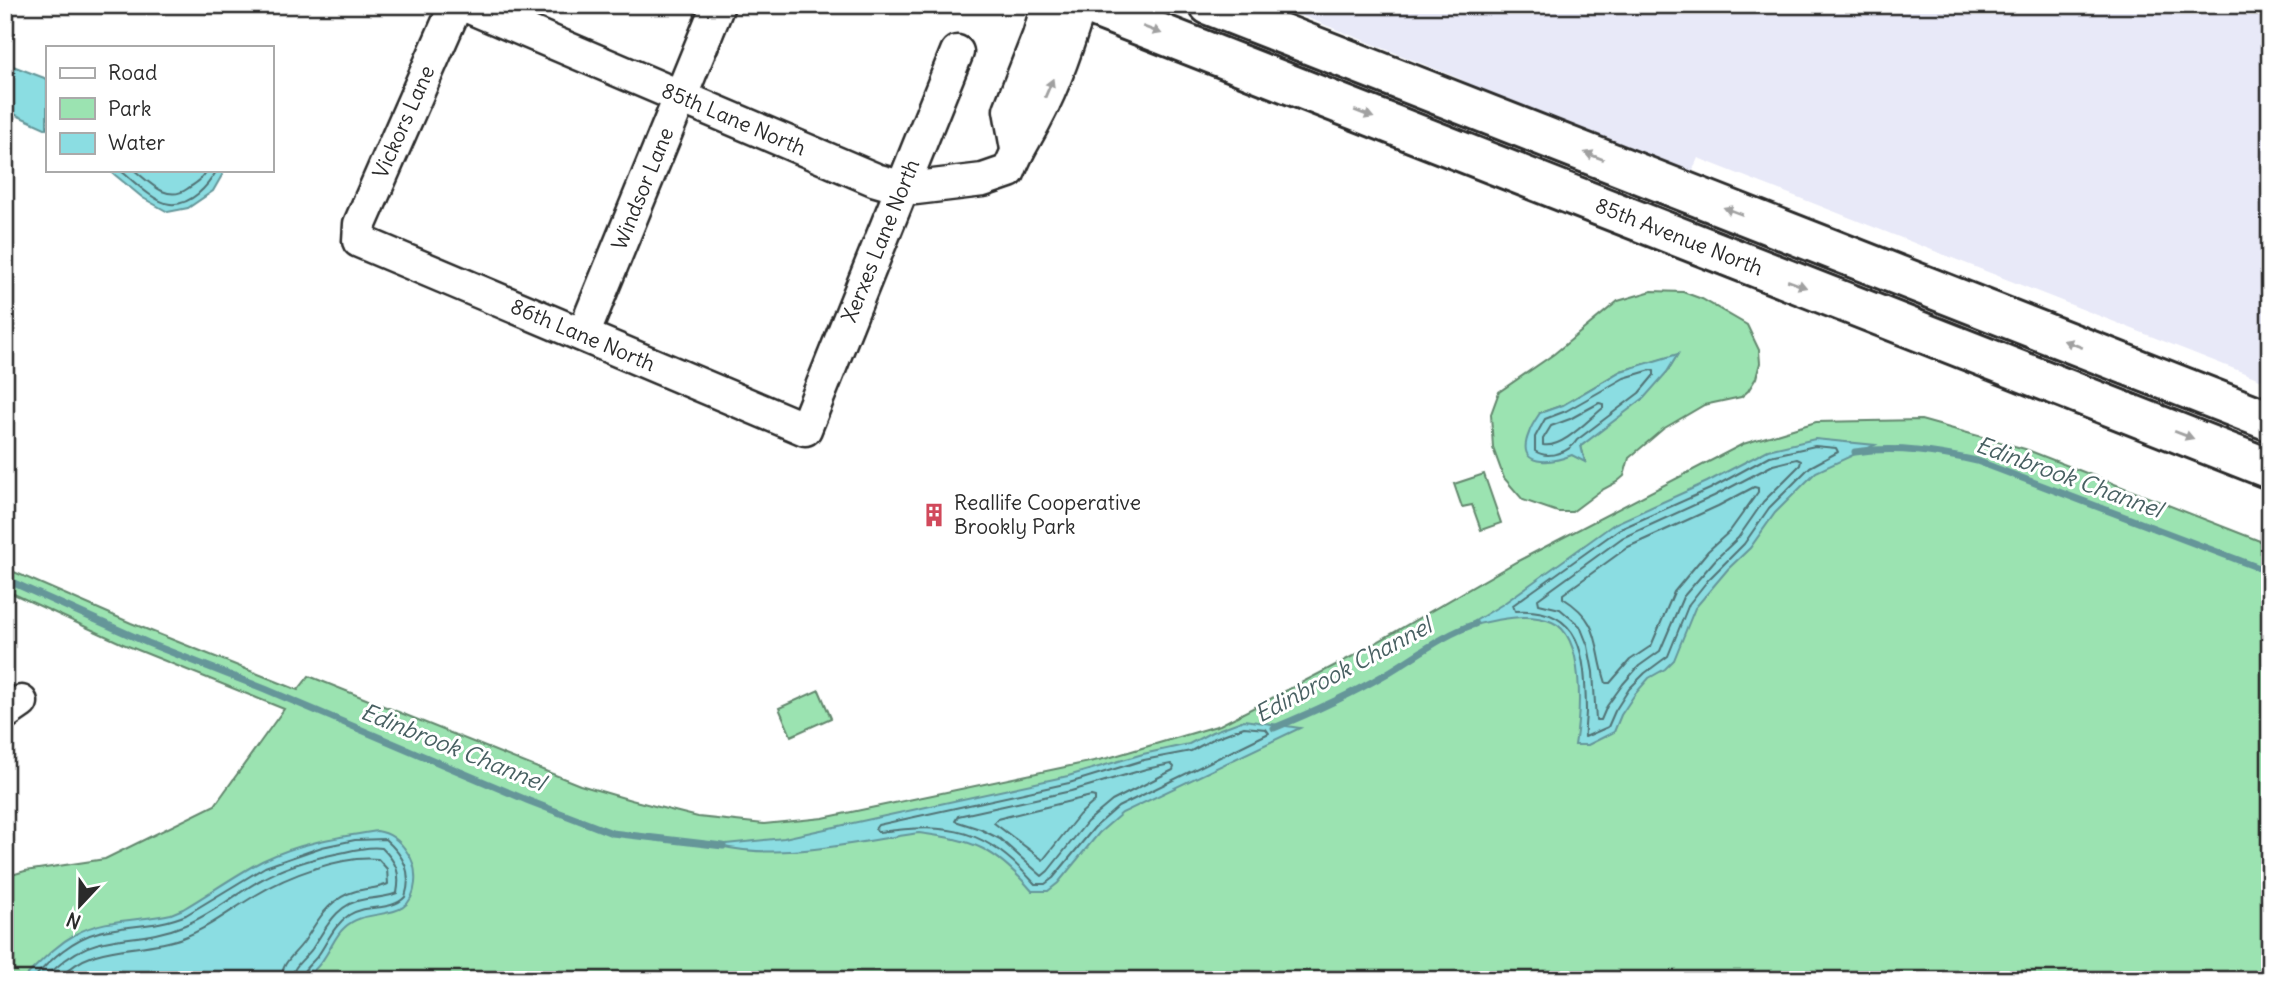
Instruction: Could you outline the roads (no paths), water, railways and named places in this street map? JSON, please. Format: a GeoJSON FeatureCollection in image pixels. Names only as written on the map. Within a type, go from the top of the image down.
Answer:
{"type":"FeatureCollection","features":[{"type":"Feature","properties":{"kind":"main road","name":"85th Avenue North"},"geometry":{"type":"LineString","coordinates":[[1088,5],[2270,469]]}},
{"type":"Feature","properties":{"kind":"main road","name":"85th Avenue North"},"geometry":{"type":"LineString","coordinates":[[1209,5],[2270,421]]}},
{"type":"Feature","properties":{"kind":"main road"},"geometry":{"type":"LineString","coordinates":[[1257,5],[1302,22],[1355,62]]}},
{"type":"Feature","properties":{"kind":"street","name":"Vickors Lane"},"geometry":{"type":"LineString","coordinates":[[359,241],[360,224],[456,5]]}},
{"type":"Feature","properties":{"kind":"street","name":"85th Lane North"},"geometry":{"type":"LineString","coordinates":[[465,5],[876,180],[916,188],[961,184],[983,180],[1013,160]]}},
{"type":"Feature","properties":{"kind":"street","name":"Windsor Lane"},"geometry":{"type":"LineString","coordinates":[[583,335],[718,5]]}},
{"type":"Feature","properties":{"kind":"street"},"geometry":{"type":"LineString","coordinates":[[1013,160],[1010,110],[1048,5]]}},
{"type":"Feature","properties":{"kind":"street"},"geometry":{"type":"LineString","coordinates":[[1013,160],[1037,117],[1080,5]]}},
{"type":"Feature","properties":{"kind":"street","name":"Xerxes Lane North"},"geometry":{"type":"LineString","coordinates":[[805,429],[957,52]]}},
{"type":"Feature","properties":{"kind":"street","name":"86th Lane North"},"geometry":{"type":"LineString","coordinates":[[359,241],[805,429]]}},
{"type":"Feature","properties":{"kind":"water"},"geometry":{"type":"Polygon","coordinates":[[[5,63],[46,79],[46,129],[5,110],[5,63]]]}},
{"type":"Feature","properties":{"kind":"water"},"geometry":{"type":"Polygon","coordinates":[[[111,172],[224,172],[213,191],[188,208],[168,212],[143,198],[111,172]]]}},
{"type":"Feature","properties":{"kind":"water"},"geometry":{"type":"Polygon","coordinates":[[[1678,354],[1667,372],[1644,398],[1581,446],[1585,462],[1572,455],[1537,461],[1527,453],[1530,430],[1540,413],[1563,405],[1621,371],[1678,354]]]}},
{"type":"Feature","properties":{"kind":"water"},"geometry":{"type":"Polygon","coordinates":[[[1815,439],[1875,445],[1816,472],[1775,513],[1750,548],[1695,608],[1674,660],[1649,678],[1635,694],[1614,732],[1588,745],[1575,745],[1579,697],[1576,659],[1563,630],[1552,622],[1520,617],[1465,627],[1503,604],[1614,524],[1707,482],[1768,450],[1815,439]]]}},
{"type":"Feature","properties":{"kind":"water"},"geometry":{"type":"Polygon","coordinates":[[[1244,720],[1300,728],[1122,813],[1099,833],[1058,883],[1048,891],[1032,891],[1019,876],[982,848],[955,839],[919,833],[792,851],[766,852],[716,845],[784,838],[1068,776],[1189,744],[1244,720]]]}},
{"type":"Feature","properties":{"kind":"water"},"geometry":{"type":"Polygon","coordinates":[[[377,831],[395,838],[411,859],[415,879],[412,897],[406,905],[397,910],[365,917],[344,928],[322,962],[304,980],[22,980],[61,944],[87,929],[110,922],[171,914],[276,855],[318,842],[377,831]]]}},
{"type":"Feature","properties":{"kind":"waterway","name":"Edinbrook Channel"},"geometry":{"type":"LineString","coordinates":[[1855,452],[1916,451],[1977,461],[2270,572]]}},
{"type":"Feature","properties":{"kind":"waterway","name":"Edinbrook Channel"},"geometry":{"type":"LineString","coordinates":[[5,579],[148,643],[612,833],[723,846]]}},
{"type":"Feature","properties":{"kind":"waterway","name":"Edinbrook Channel"},"geometry":{"type":"LineString","coordinates":[[1274,728],[1359,689],[1440,640],[1475,624]]}},
{"type":"Feature","properties":{"kind":"place","name":"Reallife Cooperative Brookly Park"},"geometry":{"type":"Point","coordinates":[934,515]}}]}
